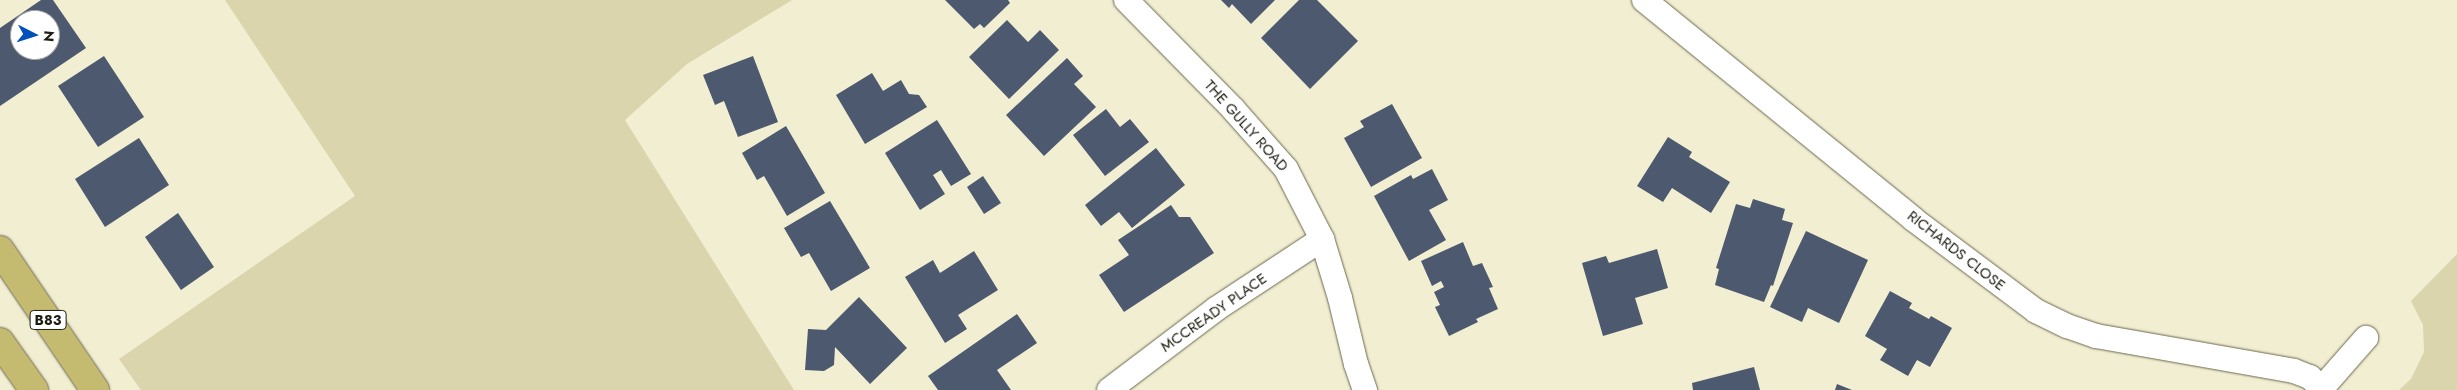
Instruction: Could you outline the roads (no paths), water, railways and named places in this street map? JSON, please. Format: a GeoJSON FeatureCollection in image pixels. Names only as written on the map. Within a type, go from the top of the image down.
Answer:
{"type":"FeatureCollection","features":[{"type":"Feature","properties":{"kind":"main road","name":"B83"},"geometry":{"type":"LineString","coordinates":[[0,250],[95,390]]}},
{"type":"Feature","properties":{"kind":"main road"},"geometry":{"type":"LineString","coordinates":[[0,342],[34,390]]}},
{"type":"Feature","properties":{"kind":"street","name":"THE GULLY ROAD"},"geometry":{"type":"LineString","coordinates":[[1126,0],[1233,109],[1286,169],[1322,239],[1340,298],[1356,364],[1365,390]]}},
{"type":"Feature","properties":{"kind":"street","name":"RICHARDS CLOSE"},"geometry":{"type":"LineString","coordinates":[[1644,0],[1913,219],[2036,311],[2067,326],[2096,336],[2294,371],[2310,377],[2322,389],[2366,338]]}},
{"type":"Feature","properties":{"kind":"street","name":"MCCREADY PLACE"},"geometry":{"type":"LineString","coordinates":[[1109,390],[1216,309],[1322,239]]}}]}
